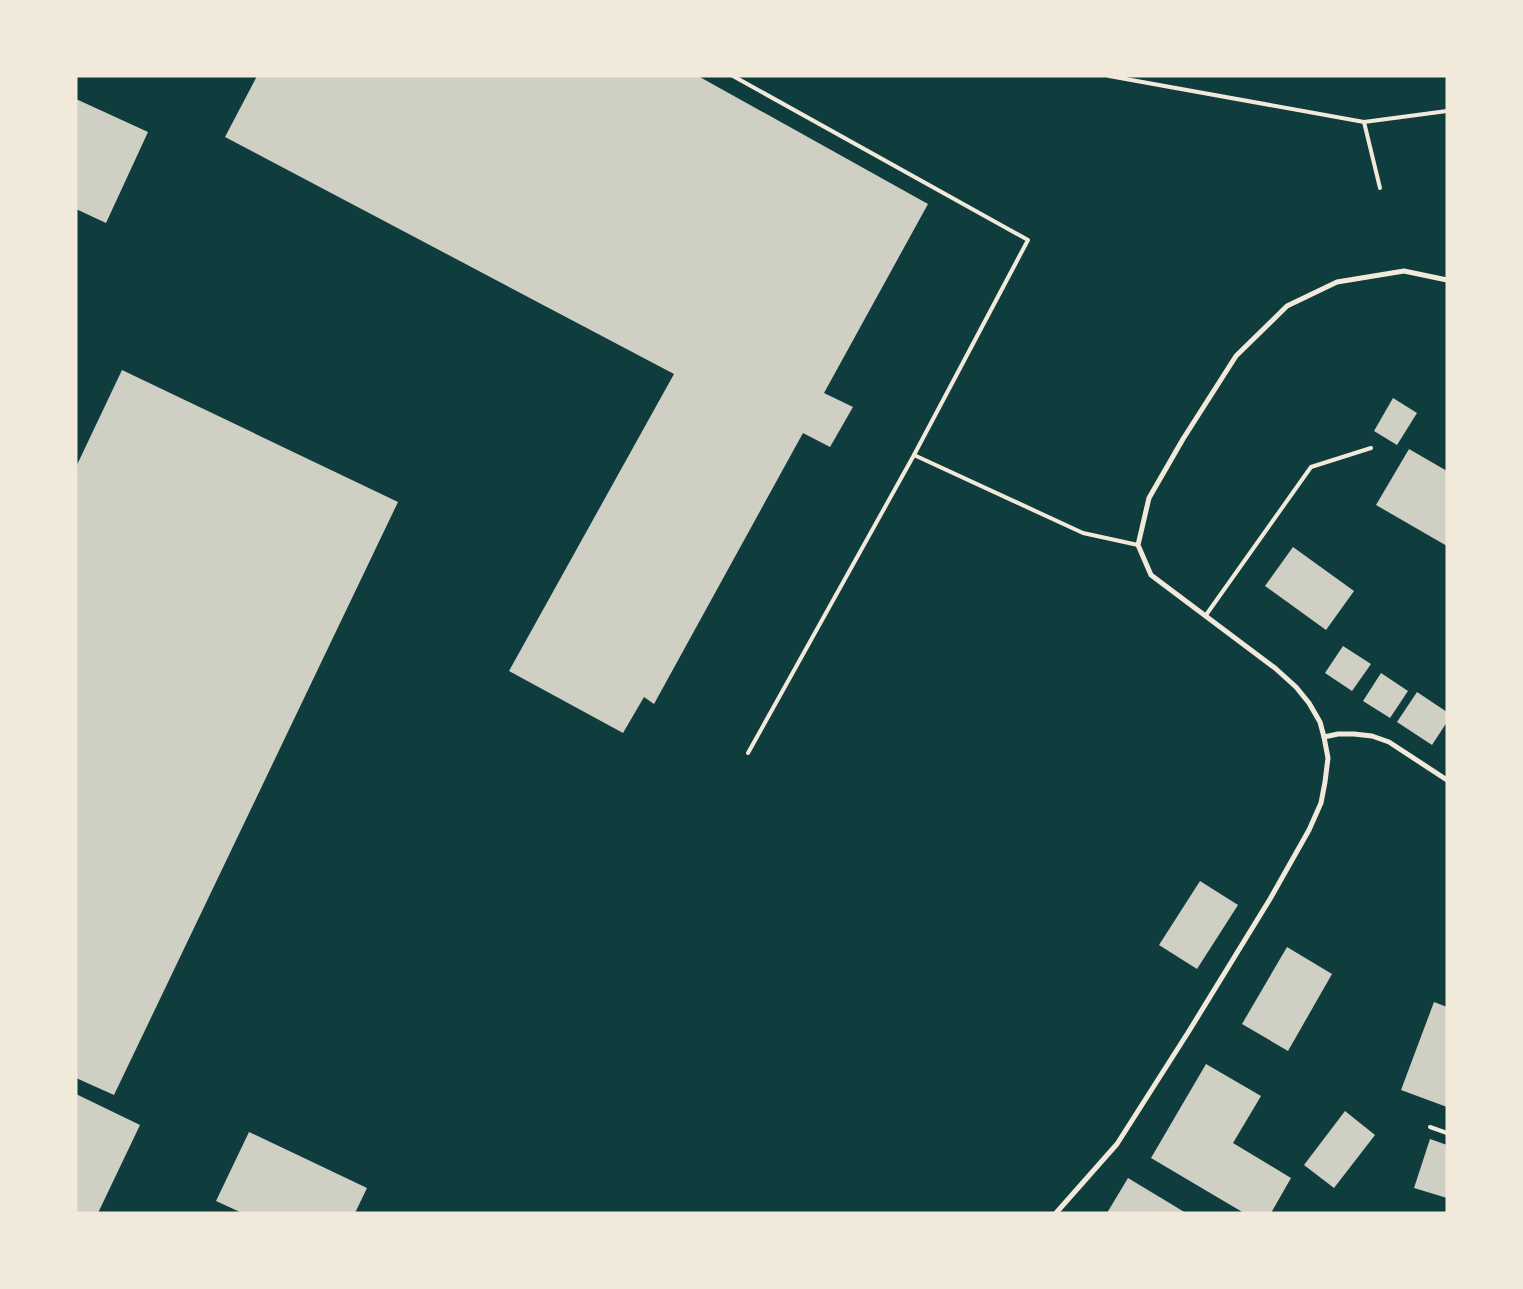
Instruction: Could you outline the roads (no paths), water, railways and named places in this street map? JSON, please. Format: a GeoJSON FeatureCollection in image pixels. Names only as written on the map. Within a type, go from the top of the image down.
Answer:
{"type":"FeatureCollection","features":[{"type":"Feature","properties":{"kind":"street"},"geometry":{"type":"LineString","coordinates":[[1056,1213],[1117,1144],[1270,899],[1309,830],[1320,803],[1325,782],[1328,758],[1320,722],[1309,703],[1296,687],[1275,668],[1151,575],[1138,545],[1148,498],[1236,356],[1288,306],[1337,282],[1404,271],[1447,280]]}},
{"type":"Feature","properties":{"kind":"street"},"geometry":{"type":"LineString","coordinates":[[1324,737],[1338,734],[1372,736],[1389,742],[1447,780]]}},
{"type":"Feature","properties":{"kind":"lane"},"geometry":{"type":"LineString","coordinates":[[733,76],[1028,240],[914,455],[748,753]]}},
{"type":"Feature","properties":{"kind":"lane"},"geometry":{"type":"LineString","coordinates":[[1108,76],[1364,122],[1447,111]]}},
{"type":"Feature","properties":{"kind":"lane"},"geometry":{"type":"LineString","coordinates":[[1364,122],[1380,188]]}},
{"type":"Feature","properties":{"kind":"lane"},"geometry":{"type":"LineString","coordinates":[[1206,616],[1312,467],[1371,448]]}},
{"type":"Feature","properties":{"kind":"lane"},"geometry":{"type":"LineString","coordinates":[[914,455],[1083,533],[1138,545]]}},
{"type":"Feature","properties":{"kind":"lane"},"geometry":{"type":"LineString","coordinates":[[1430,1127],[1447,1133]]}}]}
